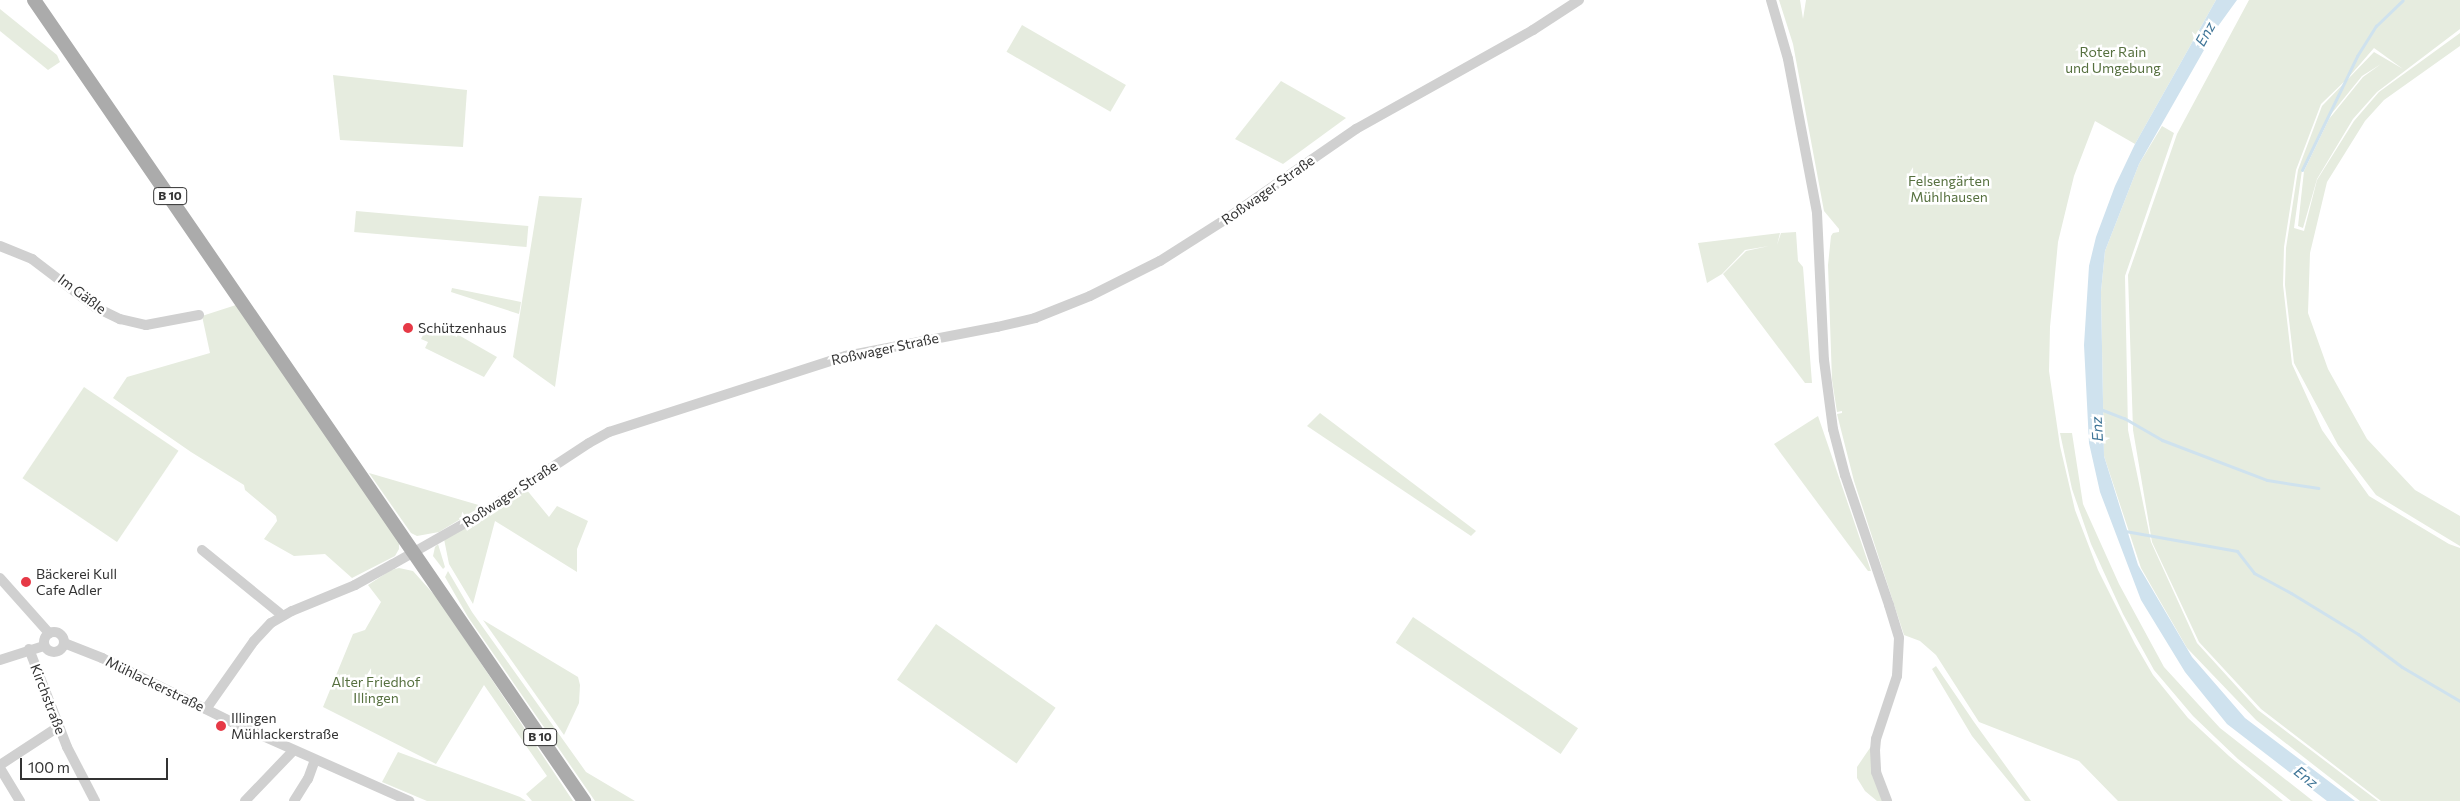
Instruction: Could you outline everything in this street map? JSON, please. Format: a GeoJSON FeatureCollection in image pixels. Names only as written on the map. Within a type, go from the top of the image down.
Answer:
{"type":"FeatureCollection","features":[{"type":"Feature","properties":{"kind":"main road","name":"B 10"},"geometry":{"type":"LineString","coordinates":[[34,0],[584,801]]}},
{"type":"Feature","properties":{"kind":"street","name":"Roßwager Straße"},"geometry":{"type":"LineString","coordinates":[[206,709],[254,641],[271,623],[354,585],[481,514],[588,443],[622,427],[846,356],[1035,318],[1124,280],[1160,261],[1215,226],[1356,129],[1533,30],[1579,0]]}},
{"type":"Feature","properties":{"kind":"street"},"geometry":{"type":"LineString","coordinates":[[1771,0],[1788,59],[1817,213],[1824,360],[1833,429],[1845,475],[1892,613],[1898,638],[1898,676],[1876,739],[1875,750],[1876,772],[1887,801]]}},
{"type":"Feature","properties":{"kind":"street","name":"Im Gäßle"},"geometry":{"type":"LineString","coordinates":[[0,246],[32,258],[95,307],[120,319],[146,325],[199,315]]}},
{"type":"Feature","properties":{"kind":"street"},"geometry":{"type":"LineString","coordinates":[[202,550],[283,616]]}},
{"type":"Feature","properties":{"kind":"street"},"geometry":{"type":"LineString","coordinates":[[0,578],[49,634]]}},
{"type":"Feature","properties":{"kind":"street"},"geometry":{"type":"LineString","coordinates":[[49,634],[59,634],[64,643],[62,648],[56,653],[48,651],[44,646],[43,640],[49,634]]}},
{"type":"Feature","properties":{"kind":"street","name":"Mühlackerstraße"},"geometry":{"type":"LineString","coordinates":[[64,643],[102,658],[293,750],[409,801]]}},
{"type":"Feature","properties":{"kind":"street"},"geometry":{"type":"LineString","coordinates":[[0,660],[28,649],[44,646]]}},
{"type":"Feature","properties":{"kind":"street","name":"Kirchstraße"},"geometry":{"type":"LineString","coordinates":[[28,649],[58,727],[95,801]]}},
{"type":"Feature","properties":{"kind":"street"},"geometry":{"type":"LineString","coordinates":[[20,801],[0,766],[58,727]]}},
{"type":"Feature","properties":{"kind":"street"},"geometry":{"type":"LineString","coordinates":[[245,801],[293,750]]}},
{"type":"Feature","properties":{"kind":"street"},"geometry":{"type":"LineString","coordinates":[[294,801],[308,779],[315,760]]}},
{"type":"Feature","properties":{"kind":"green space","name":"Felsengärten Mühlhausen"},"geometry":{"type":"Polygon","coordinates":[[[1779,0],[1800,0],[1803,19],[1806,0],[2216,0],[2135,144],[2095,121],[2074,176],[2058,242],[2050,327],[2049,371],[2060,446],[2075,510],[2098,570],[2135,644],[2153,675],[2188,718],[2229,756],[2283,801],[2118,801],[2079,761],[1979,722],[1936,655],[1920,641],[1904,635],[1854,481],[1837,414],[1842,413],[1842,411],[1837,412],[1832,380],[1828,265],[1831,236],[1833,233],[1839,232],[1839,229],[1824,211],[1793,44],[1779,0]]]}},
{"type":"Feature","properties":{"kind":"green space"},"geometry":{"type":"Polygon","coordinates":[[[2249,0],[2460,0],[2460,29],[2377,92],[2353,119],[2317,179],[2303,228],[2298,226],[2304,171],[2329,119],[2363,77],[2381,64],[2362,76],[2328,118],[2302,170],[2294,228],[2304,231],[2317,180],[2354,121],[2379,92],[2460,33],[2460,46],[2384,100],[2365,121],[2327,182],[2310,253],[2308,313],[2328,369],[2367,439],[2415,490],[2460,516],[2460,546],[2376,495],[2338,445],[2294,363],[2285,285],[2286,248],[2298,170],[2322,106],[2374,52],[2403,69],[2374,48],[2348,78],[2321,104],[2296,170],[2284,247],[2283,285],[2292,364],[2322,430],[2369,496],[2449,544],[2460,548],[2460,801],[2381,801],[2261,709],[2199,642],[2152,542],[2133,430],[2128,275],[2177,134],[2249,0]]]}},
{"type":"Feature","properties":{"kind":"green space"},"geometry":{"type":"Polygon","coordinates":[[[0,9],[57,55],[60,62],[48,70],[0,31],[0,9]]]}},
{"type":"Feature","properties":{"kind":"green space"},"geometry":{"type":"Polygon","coordinates":[[[1022,25],[1126,85],[1110,112],[1006,52],[1022,25]]]}},
{"type":"Feature","properties":{"kind":"green space"},"geometry":{"type":"Polygon","coordinates":[[[333,75],[467,90],[463,147],[340,140],[333,75]]]}},
{"type":"Feature","properties":{"kind":"green space"},"geometry":{"type":"Polygon","coordinates":[[[1281,81],[1346,118],[1283,164],[1235,139],[1281,81]]]}},
{"type":"Feature","properties":{"kind":"green space"},"geometry":{"type":"Polygon","coordinates":[[[2162,126],[2174,133],[2125,276],[2128,430],[2151,542],[2197,643],[2258,710],[2378,801],[2360,801],[2256,720],[2187,648],[2141,568],[2104,456],[2101,292],[2105,251],[2139,164],[2162,126]]]}},
{"type":"Feature","properties":{"kind":"green space"},"geometry":{"type":"Polygon","coordinates":[[[539,196],[582,198],[555,387],[513,357],[539,196]]]}},
{"type":"Feature","properties":{"kind":"green space"},"geometry":{"type":"Polygon","coordinates":[[[356,211],[528,226],[527,247],[354,232],[356,211]]]}},
{"type":"Feature","properties":{"kind":"green space"},"geometry":{"type":"Polygon","coordinates":[[[1796,232],[1798,261],[1803,267],[1812,383],[1805,383],[1723,274],[1746,251],[1769,246],[1745,250],[1722,274],[1707,283],[1698,243],[1780,233],[1777,245],[1781,233],[1796,232]]]}},
{"type":"Feature","properties":{"kind":"green space"},"geometry":{"type":"Polygon","coordinates":[[[452,288],[521,302],[519,314],[451,292],[452,288]]]}},
{"type":"Feature","properties":{"kind":"green space"},"geometry":{"type":"Polygon","coordinates":[[[236,305],[399,542],[399,549],[395,556],[352,578],[325,554],[294,556],[264,539],[277,521],[276,516],[245,490],[244,485],[191,452],[113,398],[127,377],[210,353],[202,316],[236,305]]]}},
{"type":"Feature","properties":{"kind":"green space"},"geometry":{"type":"Polygon","coordinates":[[[441,325],[497,357],[484,377],[425,348],[428,342],[421,339],[427,327],[439,332],[441,325]]]}},
{"type":"Feature","properties":{"kind":"green space"},"geometry":{"type":"Polygon","coordinates":[[[84,387],[179,451],[117,542],[22,478],[84,387]]]}},
{"type":"Feature","properties":{"kind":"green space"},"geometry":{"type":"Polygon","coordinates":[[[1320,413],[1476,531],[1471,536],[1307,426],[1320,413]]]}},
{"type":"Feature","properties":{"kind":"green space"},"geometry":{"type":"Polygon","coordinates":[[[1818,416],[1871,571],[1868,571],[1774,444],[1818,416]]]}},
{"type":"Feature","properties":{"kind":"green space"},"geometry":{"type":"Polygon","coordinates":[[[2060,433],[2072,433],[2083,504],[2119,584],[2164,667],[2220,728],[2313,801],[2291,801],[2238,759],[2193,716],[2154,670],[2123,614],[2091,544],[2072,489],[2060,433]]]}},
{"type":"Feature","properties":{"kind":"green space"},"geometry":{"type":"Polygon","coordinates":[[[369,473],[482,506],[439,532],[417,536],[411,533],[369,473]]]}},
{"type":"Feature","properties":{"kind":"green space"},"geometry":{"type":"Polygon","coordinates":[[[526,489],[549,517],[557,506],[588,521],[577,549],[577,572],[495,521],[473,604],[449,564],[444,539],[526,489]]]}},
{"type":"Feature","properties":{"kind":"green space"},"geometry":{"type":"Polygon","coordinates":[[[438,544],[445,567],[443,569],[433,556],[435,547],[438,544]]]}},
{"type":"Feature","properties":{"kind":"green space","name":"Alter Friedhof Illingen"},"geometry":{"type":"Polygon","coordinates":[[[399,568],[413,571],[438,599],[573,801],[532,801],[526,794],[547,776],[484,685],[436,764],[323,707],[353,634],[365,630],[381,602],[368,585],[391,570],[399,568]]]}},
{"type":"Feature","properties":{"kind":"green space"},"geometry":{"type":"Polygon","coordinates":[[[448,571],[472,612],[586,772],[635,801],[595,801],[468,617],[445,577],[448,571]]]}},
{"type":"Feature","properties":{"kind":"green space"},"geometry":{"type":"Polygon","coordinates":[[[1413,617],[1578,728],[1561,754],[1396,643],[1413,617]]]}},
{"type":"Feature","properties":{"kind":"green space"},"geometry":{"type":"Polygon","coordinates":[[[483,620],[578,677],[580,685],[579,703],[564,735],[483,620]]]}},
{"type":"Feature","properties":{"kind":"green space"},"geometry":{"type":"Polygon","coordinates":[[[936,624],[1056,708],[1017,763],[897,680],[936,624]]]}},
{"type":"Feature","properties":{"kind":"green space"},"geometry":{"type":"Polygon","coordinates":[[[1936,666],[2031,801],[2025,801],[1972,736],[1932,669],[1936,666]]]}},
{"type":"Feature","properties":{"kind":"green space"},"geometry":{"type":"Polygon","coordinates":[[[1876,739],[1875,750],[1887,801],[1877,801],[1865,791],[1857,778],[1857,767],[1876,739]]]}},
{"type":"Feature","properties":{"kind":"green space"},"geometry":{"type":"Polygon","coordinates":[[[398,752],[520,797],[526,801],[427,801],[382,782],[398,752]]]}},
{"type":"Feature","properties":{"kind":"water","name":"Enz"},"geometry":{"type":"Polygon","coordinates":[[[2216,0],[2237,0],[2216,29],[2139,164],[2105,251],[2101,292],[2104,456],[2138,565],[2192,657],[2245,718],[2355,801],[2327,801],[2227,724],[2185,672],[2141,600],[2100,492],[2089,443],[2084,345],[2089,266],[2096,237],[2115,186],[2135,144],[2216,0]]]}},
{"type":"Feature","properties":{"kind":"waterway"},"geometry":{"type":"LineString","coordinates":[[2302,170],[2357,56],[2376,26],[2403,0]]}},
{"type":"Feature","properties":{"kind":"waterway","name":"Enz"},"geometry":{"type":"LineString","coordinates":[[2100,409],[2124,418],[2162,440],[2267,480],[2318,488]]}},
{"type":"Feature","properties":{"kind":"waterway"},"geometry":{"type":"LineString","coordinates":[[2125,531],[2237,551],[2254,573],[2358,634],[2402,667],[2460,701]]}},
{"type":"Feature","properties":{"kind":"place","name":"Schützenhaus"},"geometry":{"type":"Point","coordinates":[408,328]}},
{"type":"Feature","properties":{"kind":"place","name":"Bäckerei Kull Cafe Adler"},"geometry":{"type":"Point","coordinates":[26,582]}},
{"type":"Feature","properties":{"kind":"place","name":"Illingen Mühlackerstraße"},"geometry":{"type":"Point","coordinates":[221,726]}},
{"type":"Feature","properties":{"kind":"park label","name":"Roter Rain und Umgebung"},"geometry":{"type":"Point","coordinates":[2113,60]}}]}
